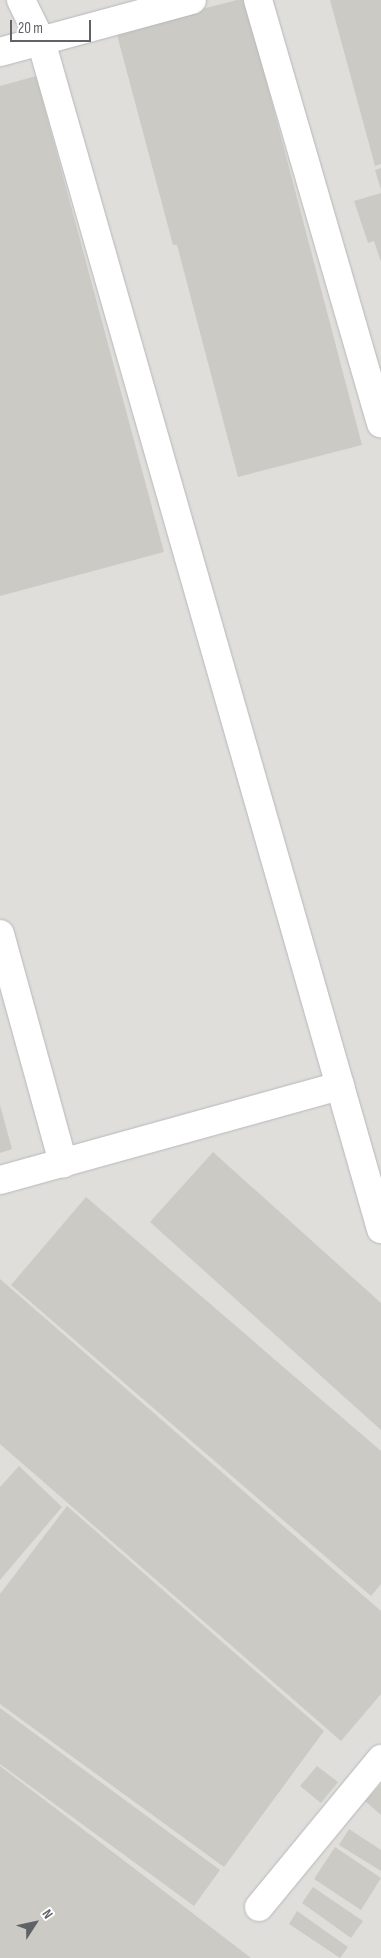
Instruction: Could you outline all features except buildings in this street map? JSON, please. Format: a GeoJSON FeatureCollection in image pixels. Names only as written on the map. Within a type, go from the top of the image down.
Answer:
{"type":"FeatureCollection","features":[{"type":"Feature","properties":{"kind":"lane"},"geometry":{"type":"LineString","coordinates":[[22,0],[41,41],[381,1229]]}},
{"type":"Feature","properties":{"kind":"lane"},"geometry":{"type":"LineString","coordinates":[[0,52],[192,0]]}},
{"type":"Feature","properties":{"kind":"lane"},"geometry":{"type":"LineString","coordinates":[[258,0],[381,424]]}},
{"type":"Feature","properties":{"kind":"lane"},"geometry":{"type":"LineString","coordinates":[[0,934],[62,1163]]}},
{"type":"Feature","properties":{"kind":"lane"},"geometry":{"type":"LineString","coordinates":[[0,1180],[340,1086]]}},
{"type":"Feature","properties":{"kind":"lane"},"geometry":{"type":"LineString","coordinates":[[258,1907],[381,1759]]}},
{"type":"Feature","properties":{"kind":"shaded area"},"geometry":{"type":"Polygon","coordinates":[[[0,0],[381,0],[381,1958],[0,1958],[0,0]]]}}]}
